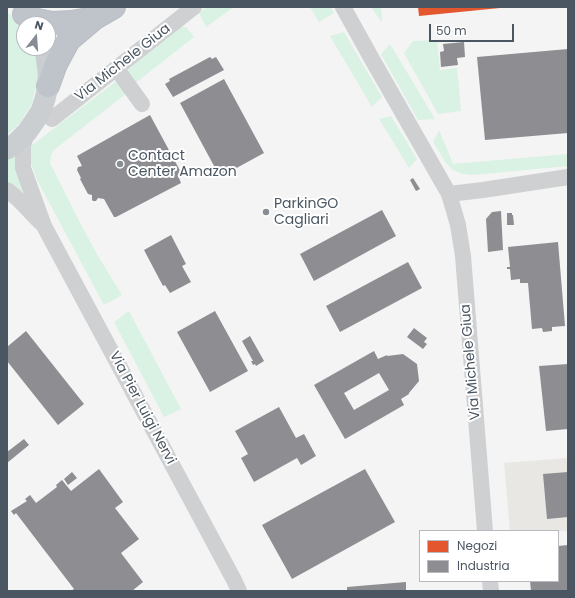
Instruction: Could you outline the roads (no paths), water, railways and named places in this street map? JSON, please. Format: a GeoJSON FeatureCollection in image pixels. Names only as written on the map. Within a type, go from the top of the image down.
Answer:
{"type":"FeatureCollection","features":[{"type":"Feature","properties":{"kind":"highway"},"geometry":{"type":"LineString","coordinates":[[48,86],[56,64],[69,40],[95,18],[114,7]]}},
{"type":"Feature","properties":{"kind":"highway"},"geometry":{"type":"LineString","coordinates":[[24,15],[37,20],[52,23],[71,22],[95,18]]}},
{"type":"Feature","properties":{"kind":"main road"},"geometry":{"type":"LineString","coordinates":[[7,149],[16,143],[27,132],[40,111],[48,86],[46,56]]}},
{"type":"Feature","properties":{"kind":"street","name":"Via Michele Giua"},"geometry":{"type":"LineString","coordinates":[[52,119],[194,7]]}},
{"type":"Feature","properties":{"kind":"street","name":"Via Michele Giua"},"geometry":{"type":"LineString","coordinates":[[343,7],[449,194],[458,225],[463,256],[485,530]]}},
{"type":"Feature","properties":{"kind":"street"},"geometry":{"type":"LineString","coordinates":[[116,68],[142,104]]}},
{"type":"Feature","properties":{"kind":"street","name":"Via Pier Luigi Nervi"},"geometry":{"type":"LineString","coordinates":[[27,132],[23,146],[23,168],[44,226],[239,591]]}},
{"type":"Feature","properties":{"kind":"street"},"geometry":{"type":"LineString","coordinates":[[449,194],[568,177]]}},
{"type":"Feature","properties":{"kind":"street","name":"Via Pier Luigi Nervi"},"geometry":{"type":"LineString","coordinates":[[7,190],[18,199],[44,226]]}},
{"type":"Feature","properties":{"kind":"place","name":"Contact Center Amazon"},"geometry":{"type":"Point","coordinates":[120,164]}},
{"type":"Feature","properties":{"kind":"place","name":"ParkinGO Cagliari"},"geometry":{"type":"Point","coordinates":[266,212]}}]}
